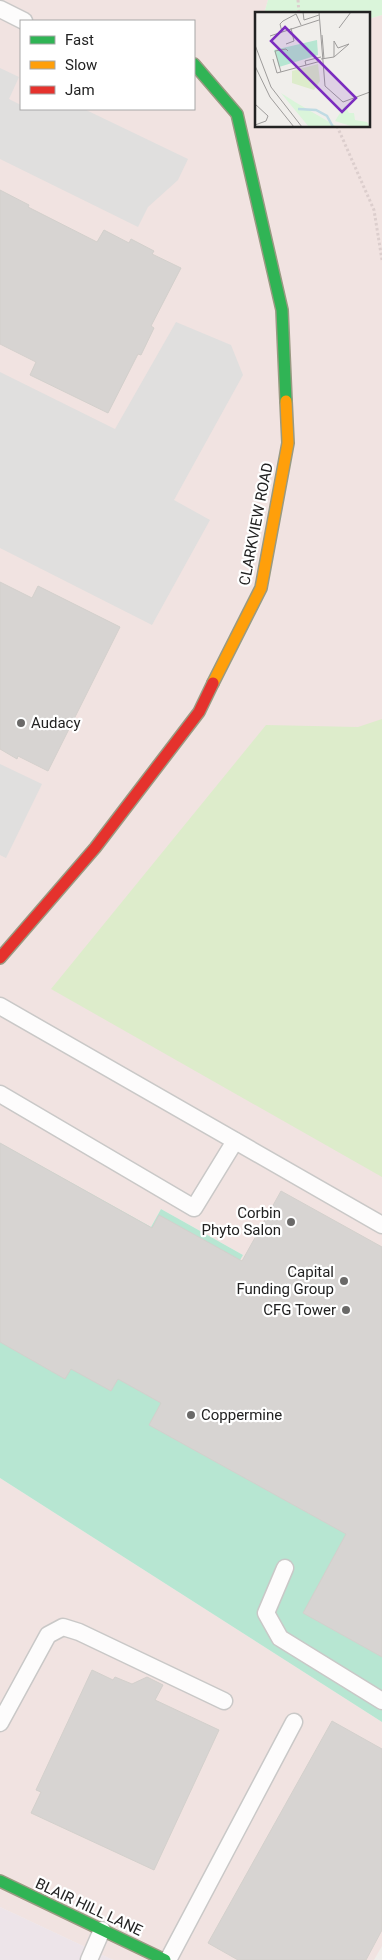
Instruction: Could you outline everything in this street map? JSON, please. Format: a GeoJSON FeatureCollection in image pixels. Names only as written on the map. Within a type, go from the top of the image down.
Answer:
{"type":"FeatureCollection","features":[{"type":"Feature","properties":{"kind":"street","name":"CLARKVIEW ROAD"},"geometry":{"type":"LineString","coordinates":[[0,958],[95,848],[200,712],[261,588],[288,443],[282,310],[237,114],[195,65]]}},
{"type":"Feature","properties":{"kind":"street","name":"BLAIR HILL LANE"},"geometry":{"type":"LineString","coordinates":[[0,1881],[167,1960]]}},
{"type":"Feature","properties":{"kind":"lane"},"geometry":{"type":"LineString","coordinates":[[0,10],[22,20]]}},
{"type":"Feature","properties":{"kind":"lane"},"geometry":{"type":"LineString","coordinates":[[0,1006],[382,1225]]}},
{"type":"Feature","properties":{"kind":"lane"},"geometry":{"type":"LineString","coordinates":[[0,1094],[194,1208],[234,1141]]}},
{"type":"Feature","properties":{"kind":"lane"},"geometry":{"type":"LineString","coordinates":[[285,1568],[266,1613],[280,1638],[382,1701]]}},
{"type":"Feature","properties":{"kind":"lane"},"geometry":{"type":"LineString","coordinates":[[0,1724],[48,1634],[62,1627],[80,1632],[224,1701]]}},
{"type":"Feature","properties":{"kind":"lane"},"geometry":{"type":"LineString","coordinates":[[167,1960],[294,1722]]}},
{"type":"Feature","properties":{"kind":"lane"},"geometry":{"type":"LineString","coordinates":[[88,1960],[102,1930]]}},
{"type":"Feature","properties":{"kind":"path"},"geometry":{"type":"LineString","coordinates":[[338,128],[374,210],[382,260]]}},
{"type":"Feature","properties":{"kind":"shaded area"},"geometry":{"type":"Polygon","coordinates":[[[0,0],[268,0],[265,12],[255,12],[255,128],[370,128],[370,18],[382,15],[382,1353],[234,1271],[243,1255],[161,1209],[151,1227],[0,1143],[0,0]]]}},
{"type":"Feature","properties":{"kind":"shaded area"},"geometry":{"type":"Polygon","coordinates":[[[0,68],[19,77],[9,99],[20,104],[20,110],[86,110],[188,159],[178,180],[148,207],[138,227],[0,159],[0,68]]]}},
{"type":"Feature","properties":{"kind":"shaded area"},"geometry":{"type":"Polygon","coordinates":[[[176,322],[231,345],[243,375],[174,500],[210,520],[152,625],[0,548],[0,372],[115,429],[176,322]]]}},
{"type":"Feature","properties":{"kind":"shaded area"},"geometry":{"type":"Polygon","coordinates":[[[0,764],[42,784],[6,858],[0,855],[0,764]]]}},
{"type":"Feature","properties":{"kind":"shaded area"},"geometry":{"type":"Polygon","coordinates":[[[0,1478],[382,1722],[382,1946],[374,1960],[113,1960],[0,1907],[0,1478]]]}},
{"type":"Feature","properties":{"kind":"shaded area"},"geometry":{"type":"Polygon","coordinates":[[[0,1907],[113,1960],[0,1960],[0,1907]]]}},
{"type":"Feature","properties":{"kind":"green space"},"geometry":{"type":"Polygon","coordinates":[[[268,0],[382,0],[382,15],[370,18],[370,12],[265,12],[268,0]]]}},
{"type":"Feature","properties":{"kind":"green space"},"geometry":{"type":"Polygon","coordinates":[[[382,719],[382,1177],[51,989],[266,725],[358,727],[382,719]]]}},
{"type":"Feature","properties":{"kind":"green space","name":"Coppermine"},"geometry":{"type":"Polygon","coordinates":[[[0,1143],[151,1227],[161,1209],[243,1255],[234,1271],[382,1353],[382,1722],[0,1478],[0,1143]]]}},
{"type":"Feature","properties":{"kind":"building"},"geometry":{"type":"Polygon","coordinates":[[[0,190],[29,205],[28,207],[97,242],[104,230],[129,243],[131,239],[154,251],[152,254],[181,268],[151,326],[154,328],[141,355],[138,354],[108,413],[30,375],[36,362],[0,344],[0,190]]]}},
{"type":"Feature","properties":{"kind":"building"},"geometry":{"type":"Polygon","coordinates":[[[0,582],[32,598],[38,586],[120,627],[48,771],[18,756],[17,759],[0,749],[0,582]]]}},
{"type":"Feature","properties":{"kind":"building","name":"Coppermine"},"geometry":{"type":"Polygon","coordinates":[[[0,1143],[152,1228],[159,1215],[242,1261],[281,1191],[382,1247],[382,1657],[303,1613],[346,1534],[149,1425],[161,1403],[118,1379],[111,1391],[71,1369],[65,1379],[0,1342],[0,1143]]]}},
{"type":"Feature","properties":{"kind":"building"},"geometry":{"type":"Polygon","coordinates":[[[92,1670],[113,1680],[115,1677],[132,1684],[147,1677],[163,1685],[155,1700],[219,1730],[154,1870],[31,1813],[41,1792],[36,1790],[92,1670]]]}},
{"type":"Feature","properties":{"kind":"building"},"geometry":{"type":"Polygon","coordinates":[[[332,1721],[382,1749],[382,1930],[366,1960],[238,1960],[208,1943],[332,1721]]]}},
{"type":"Feature","properties":{"kind":"traffic: fast"},"geometry":{"type":"LineString","coordinates":[[195,65],[237,114],[282,310],[286,401]]}},
{"type":"Feature","properties":{"kind":"traffic: fast"},"geometry":{"type":"LineString","coordinates":[[0,1881],[165,1960]]}},
{"type":"Feature","properties":{"kind":"traffic: slow"},"geometry":{"type":"LineString","coordinates":[[213,683],[261,588],[288,443],[286,401]]}},
{"type":"Feature","properties":{"kind":"traffic: jam"},"geometry":{"type":"LineString","coordinates":[[0,958],[95,848],[199,712],[213,683]]}},
{"type":"Feature","properties":{"kind":"place","name":"Audacy"},"geometry":{"type":"Point","coordinates":[21,723]}},
{"type":"Feature","properties":{"kind":"place","name":"Corbin Phyto Salon"},"geometry":{"type":"Point","coordinates":[291,1222]}},
{"type":"Feature","properties":{"kind":"place","name":"Capital Funding Group"},"geometry":{"type":"Point","coordinates":[344,1281]}},
{"type":"Feature","properties":{"kind":"place","name":"CFG Tower"},"geometry":{"type":"Point","coordinates":[346,1310]}},
{"type":"Feature","properties":{"kind":"place","name":"Coppermine"},"geometry":{"type":"Point","coordinates":[191,1415]}}]}
